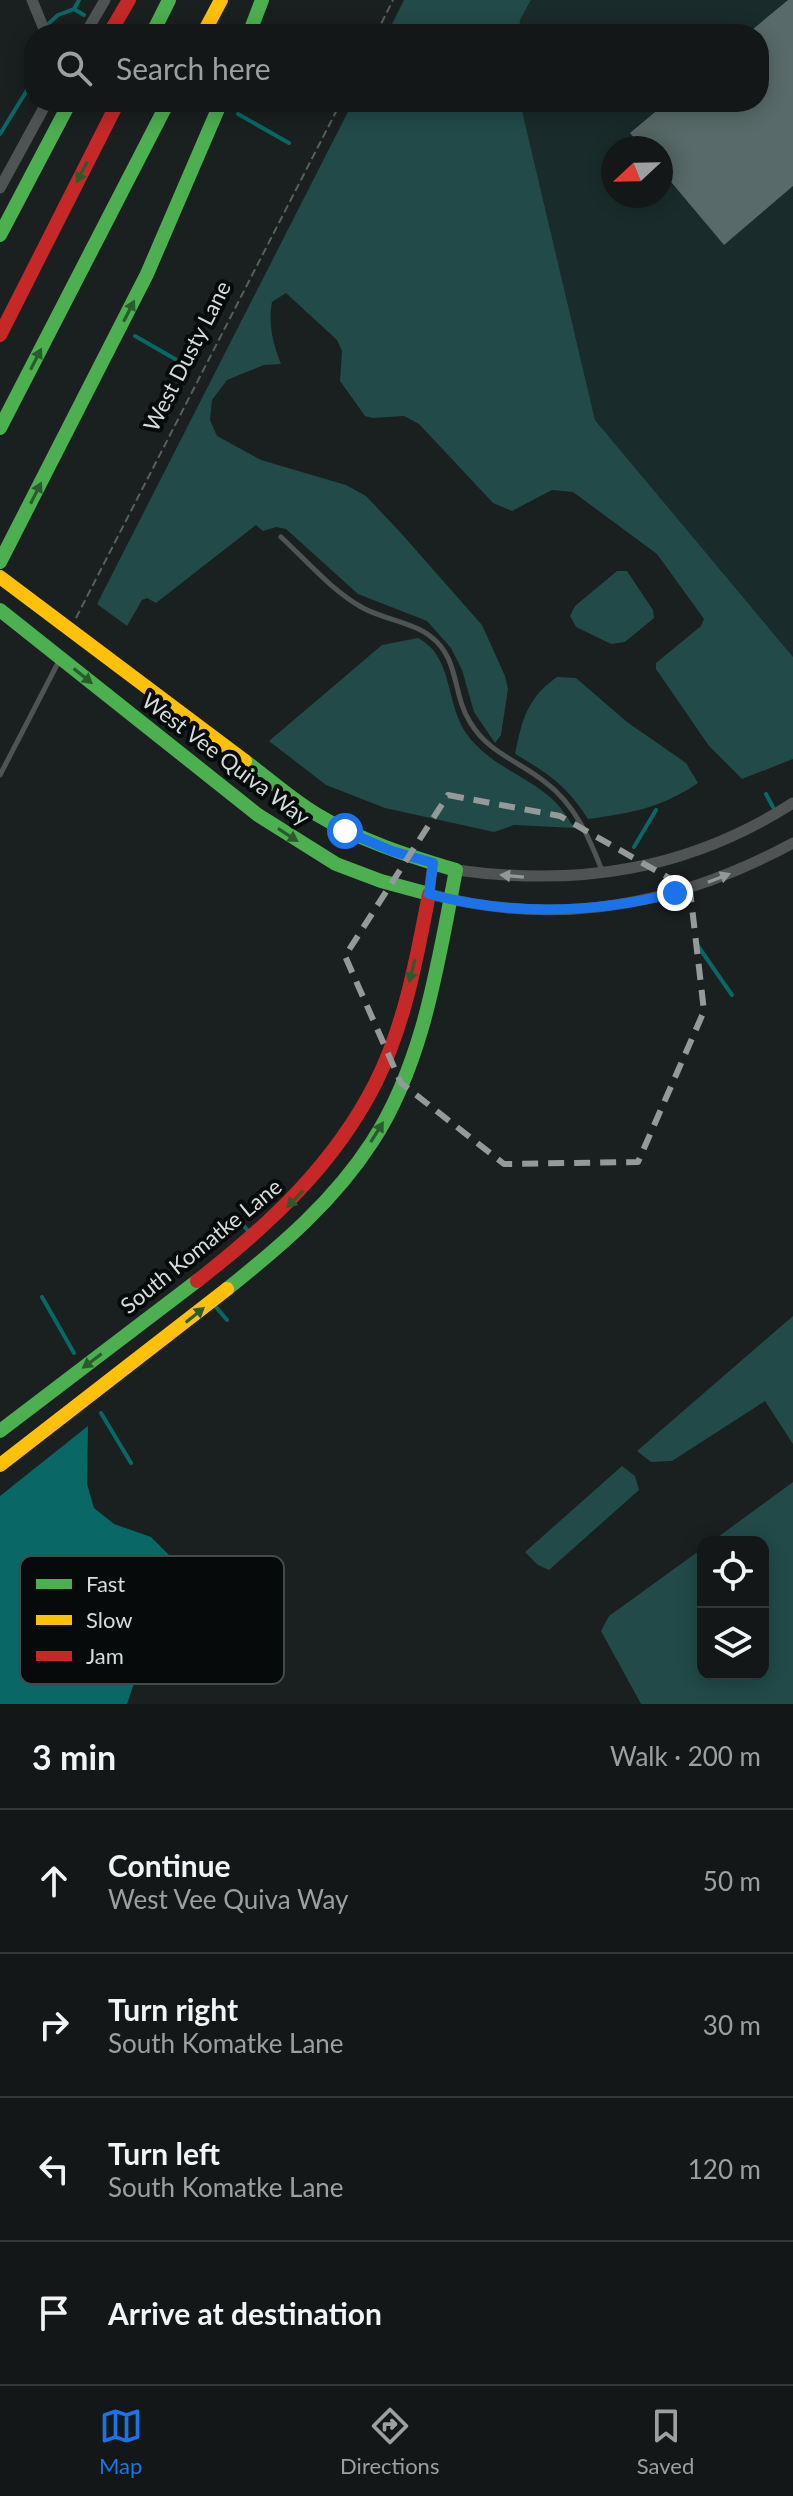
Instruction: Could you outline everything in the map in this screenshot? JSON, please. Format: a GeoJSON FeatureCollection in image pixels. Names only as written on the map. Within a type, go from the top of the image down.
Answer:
{"type":"FeatureCollection","features":[{"type":"Feature","properties":{"kind":"main road"},"geometry":{"type":"LineString","coordinates":[[115,24],[129,0]]}},
{"type":"Feature","properties":{"kind":"main road"},"geometry":{"type":"LineString","coordinates":[[157,24],[169,0]]}},
{"type":"Feature","properties":{"kind":"main road"},"geometry":{"type":"LineString","coordinates":[[208,24],[221,0]]}},
{"type":"Feature","properties":{"kind":"main road"},"geometry":{"type":"LineString","coordinates":[[253,24],[262,0]]}},
{"type":"Feature","properties":{"kind":"main road"},"geometry":{"type":"LineString","coordinates":[[0,235],[65,112]]}},
{"type":"Feature","properties":{"kind":"main road"},"geometry":{"type":"LineString","coordinates":[[0,335],[113,112]]}},
{"type":"Feature","properties":{"kind":"main road"},"geometry":{"type":"LineString","coordinates":[[0,428],[163,112]]}},
{"type":"Feature","properties":{"kind":"main road"},"geometry":{"type":"LineString","coordinates":[[0,562],[147,274],[217,112]]}},
{"type":"Feature","properties":{"kind":"main road","name":"West Vee Quiva Way"},"geometry":{"type":"LineString","coordinates":[[0,577],[314,813],[369,841],[433,863]]}},
{"type":"Feature","properties":{"kind":"main road","name":"West Vee Quiva Way"},"geometry":{"type":"LineString","coordinates":[[0,610],[258,815],[296,841],[359,873],[429,894]]}},
{"type":"Feature","properties":{"kind":"main road"},"geometry":{"type":"LineString","coordinates":[[0,1465],[286,1242],[334,1192],[375,1136],[390,1111],[411,1062],[438,961],[456,870],[433,863]]}},
{"type":"Feature","properties":{"kind":"main road","name":"South Komatke Lane"},"geometry":{"type":"LineString","coordinates":[[0,1431],[261,1231],[309,1184],[364,1104],[398,1027],[429,894]]}},
{"type":"Feature","properties":{"kind":"street"},"geometry":{"type":"LineString","coordinates":[[32,0],[42,24]]}},
{"type":"Feature","properties":{"kind":"street"},"geometry":{"type":"LineString","coordinates":[[91,24],[105,0]]}},
{"type":"Feature","properties":{"kind":"street"},"geometry":{"type":"LineString","coordinates":[[0,188],[42,112]]}},
{"type":"Feature","properties":{"kind":"street"},"geometry":{"type":"LineString","coordinates":[[456,870],[524,877],[603,874],[664,862],[748,829],[793,803]]}},
{"type":"Feature","properties":{"kind":"street"},"geometry":{"type":"LineString","coordinates":[[450,900],[523,910],[585,910],[615,906],[705,883],[763,860],[793,843]]}},
{"type":"Feature","properties":{"kind":"street","name":"South Komatke Lane"},"geometry":{"type":"LineString","coordinates":[[429,894],[433,863]]}},
{"type":"Feature","properties":{"kind":"street","name":"West Vee Quiva Way"},"geometry":{"type":"LineString","coordinates":[[429,894],[450,900]]}},
{"type":"Feature","properties":{"kind":"lane"},"geometry":{"type":"LineString","coordinates":[[281,537],[346,597],[365,610],[430,636],[442,648],[453,667],[470,724],[497,753],[546,782],[562,797],[582,823],[603,874]]}},
{"type":"Feature","properties":{"kind":"lane"},"geometry":{"type":"LineString","coordinates":[[0,775],[61,659]]}},
{"type":"Feature","properties":{"kind":"path"},"geometry":{"type":"LineString","coordinates":[[381,24],[393,0]]}},
{"type":"Feature","properties":{"kind":"path","name":"West Dusty Lane"},"geometry":{"type":"LineString","coordinates":[[69,629],[336,112]]}},
{"type":"Feature","properties":{"kind":"highlighted area"},"geometry":{"type":"Polygon","coordinates":[[[448,795],[560,816],[690,890],[704,1011],[638,1162],[504,1164],[401,1083],[345,956],[448,795]]]}},
{"type":"Feature","properties":{"kind":"shaded area"},"geometry":{"type":"Polygon","coordinates":[[[404,0],[531,0],[520,24],[392,24],[404,0]]]}},
{"type":"Feature","properties":{"kind":"shaded area"},"geometry":{"type":"Polygon","coordinates":[[[531,0],[793,0],[793,657],[595,420],[522,112],[769,112],[769,24],[520,24],[531,0]]]}},
{"type":"Feature","properties":{"kind":"shaded area"},"geometry":{"type":"Polygon","coordinates":[[[348,112],[522,112],[595,420],[793,657],[793,759],[742,779],[709,746],[656,669],[656,663],[701,626],[704,619],[657,554],[573,492],[552,490],[512,511],[493,503],[419,424],[404,416],[365,416],[340,381],[342,351],[337,340],[286,293],[272,302],[271,310],[272,334],[281,364],[264,365],[227,380],[212,400],[210,420],[217,436],[261,460],[346,485],[366,496],[482,625],[508,689],[501,735],[495,743],[474,712],[462,670],[451,648],[427,621],[358,594],[286,529],[276,527],[263,531],[256,525],[156,603],[147,598],[142,600],[127,626],[97,604],[348,112]]]}},
{"type":"Feature","properties":{"kind":"shaded area"},"geometry":{"type":"Polygon","coordinates":[[[617,571],[627,571],[653,610],[654,618],[625,642],[611,644],[576,627],[570,616],[575,606],[617,571]]]}},
{"type":"Feature","properties":{"kind":"shaded area"},"geometry":{"type":"Polygon","coordinates":[[[418,638],[437,655],[458,718],[473,742],[551,798],[575,828],[514,825],[494,832],[385,808],[326,785],[269,741],[382,645],[418,638]]]}},
{"type":"Feature","properties":{"kind":"shaded area"},"geometry":{"type":"Polygon","coordinates":[[[557,677],[576,678],[627,722],[686,763],[698,783],[646,808],[588,819],[556,782],[515,754],[527,711],[539,693],[557,677]]]}},
{"type":"Feature","properties":{"kind":"shaded area"},"geometry":{"type":"Polygon","coordinates":[[[793,1316],[793,1444],[765,1401],[672,1461],[651,1462],[637,1451],[793,1316]]]}},
{"type":"Feature","properties":{"kind":"shaded area"},"geometry":{"type":"Polygon","coordinates":[[[622,1466],[635,1476],[639,1490],[549,1570],[538,1565],[525,1552],[622,1466]]]}},
{"type":"Feature","properties":{"kind":"shaded area"},"geometry":{"type":"Polygon","coordinates":[[[793,1482],[793,1704],[641,1704],[601,1631],[609,1616],[697,1552],[697,1680],[769,1680],[769,1536],[719,1536],[793,1482]]]}},
{"type":"Feature","properties":{"kind":"water"},"geometry":{"type":"Polygon","coordinates":[[[88,1426],[87,1484],[94,1508],[114,1524],[151,1537],[169,1555],[20,1556],[20,1684],[134,1684],[127,1704],[0,1704],[0,1496],[88,1426]]]}},
{"type":"Feature","properties":{"kind":"building"},"geometry":{"type":"Polygon","coordinates":[[[788,0],[793,0],[793,186],[724,245],[673,184],[673,136],[633,136],[630,133],[655,112],[769,112],[769,24],[759,24],[788,0]]]}},
{"type":"Feature","properties":{"kind":"waterway"},"geometry":{"type":"LineString","coordinates":[[48,24],[58,15],[74,9],[79,0]]}},
{"type":"Feature","properties":{"kind":"waterway"},"geometry":{"type":"LineString","coordinates":[[74,9],[84,15]]}},
{"type":"Feature","properties":{"kind":"waterway"},"geometry":{"type":"LineString","coordinates":[[0,134],[24,95]]}},
{"type":"Feature","properties":{"kind":"waterway"},"geometry":{"type":"LineString","coordinates":[[238,114],[289,143]]}},
{"type":"Feature","properties":{"kind":"waterway"},"geometry":{"type":"LineString","coordinates":[[135,336],[182,363]]}},
{"type":"Feature","properties":{"kind":"waterway"},"geometry":{"type":"LineString","coordinates":[[766,794],[773,807]]}},
{"type":"Feature","properties":{"kind":"waterway"},"geometry":{"type":"LineString","coordinates":[[634,847],[656,810]]}},
{"type":"Feature","properties":{"kind":"waterway"},"geometry":{"type":"LineString","coordinates":[[698,946],[732,995]]}},
{"type":"Feature","properties":{"kind":"waterway"},"geometry":{"type":"LineString","coordinates":[[238,1219],[249,1232]]}},
{"type":"Feature","properties":{"kind":"waterway"},"geometry":{"type":"LineString","coordinates":[[42,1297],[74,1353]]}},
{"type":"Feature","properties":{"kind":"waterway"},"geometry":{"type":"LineString","coordinates":[[216,1307],[227,1320]]}},
{"type":"Feature","properties":{"kind":"waterway"},"geometry":{"type":"LineString","coordinates":[[101,1413],[131,1463]]}},
{"type":"Feature","properties":{"kind":"traffic: fast"},"geometry":{"type":"LineString","coordinates":[[157,24],[169,0]]}},
{"type":"Feature","properties":{"kind":"traffic: fast"},"geometry":{"type":"LineString","coordinates":[[253,24],[262,0]]}},
{"type":"Feature","properties":{"kind":"traffic: fast"},"geometry":{"type":"LineString","coordinates":[[0,235],[65,112]]}},
{"type":"Feature","properties":{"kind":"traffic: fast"},"geometry":{"type":"LineString","coordinates":[[0,428],[163,112]]}},
{"type":"Feature","properties":{"kind":"traffic: fast"},"geometry":{"type":"LineString","coordinates":[[0,562],[147,274],[217,112]]}},
{"type":"Feature","properties":{"kind":"traffic: fast"},"geometry":{"type":"LineString","coordinates":[[0,610],[258,815],[336,864],[429,894]]}},
{"type":"Feature","properties":{"kind":"traffic: fast"},"geometry":{"type":"LineString","coordinates":[[227,1289],[324,1203],[357,1163],[390,1111],[405,1079],[427,1010],[456,870],[349,832],[298,802],[245,761]]}},
{"type":"Feature","properties":{"kind":"traffic: fast"},"geometry":{"type":"LineString","coordinates":[[0,1431],[197,1281]]}},
{"type":"Feature","properties":{"kind":"traffic: slow"},"geometry":{"type":"LineString","coordinates":[[208,24],[221,0]]}},
{"type":"Feature","properties":{"kind":"traffic: slow"},"geometry":{"type":"LineString","coordinates":[[0,577],[245,761]]}},
{"type":"Feature","properties":{"kind":"traffic: slow"},"geometry":{"type":"LineString","coordinates":[[0,1465],[227,1289]]}},
{"type":"Feature","properties":{"kind":"traffic: jam"},"geometry":{"type":"LineString","coordinates":[[115,24],[129,0]]}},
{"type":"Feature","properties":{"kind":"traffic: jam"},"geometry":{"type":"LineString","coordinates":[[0,335],[113,112]]}},
{"type":"Feature","properties":{"kind":"traffic: jam"},"geometry":{"type":"LineString","coordinates":[[197,1281],[250,1238],[298,1191],[341,1140],[359,1112],[395,1037],[415,966],[429,894]]}},
{"type":"Feature","properties":{"kind":"route"},"geometry":{"type":"LineString","coordinates":[[345,831],[392,851],[433,863],[429,894],[485,907],[585,910],[675,893]]}}]}
